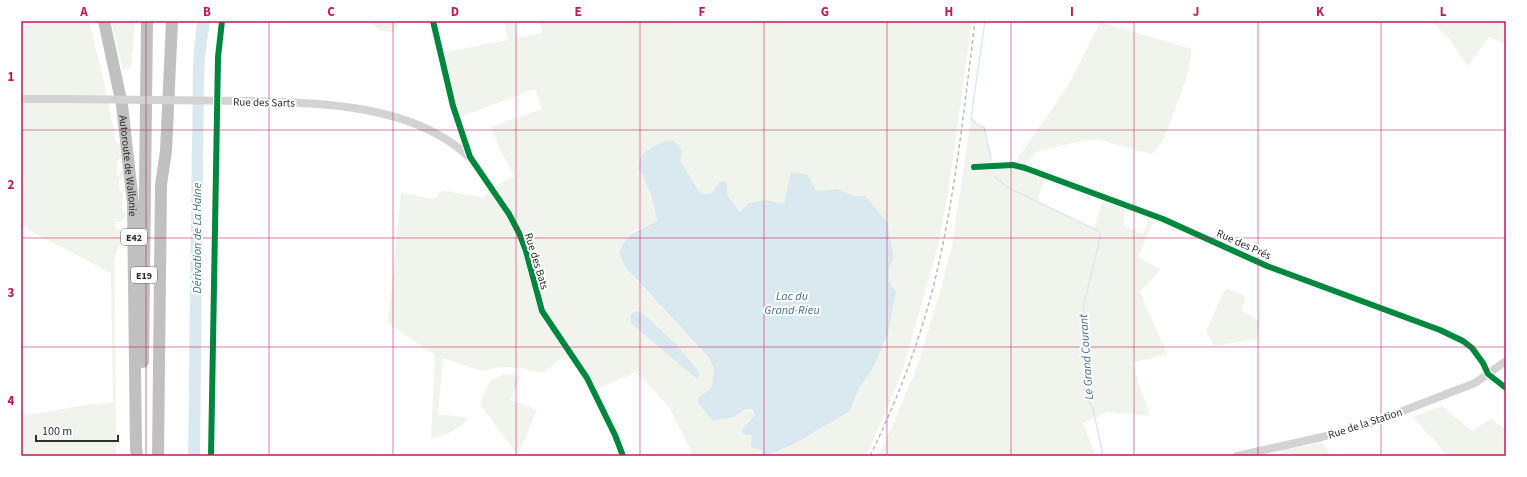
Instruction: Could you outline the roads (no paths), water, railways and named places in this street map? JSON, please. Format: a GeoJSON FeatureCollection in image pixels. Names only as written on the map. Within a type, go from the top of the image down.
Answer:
{"type":"FeatureCollection","features":[{"type":"Feature","properties":{"kind":"highway","name":"Autoroute de Wallonie"},"geometry":{"type":"LineString","coordinates":[[104,21],[123,111],[133,203],[137,456]]}},
{"type":"Feature","properties":{"kind":"highway","name":"E19"},"geometry":{"type":"LineString","coordinates":[[143,456],[147,21]]}},
{"type":"Feature","properties":{"kind":"highway","name":"E19"},"geometry":{"type":"LineString","coordinates":[[158,456],[163,21]]}},
{"type":"Feature","properties":{"kind":"highway"},"geometry":{"type":"LineString","coordinates":[[161,185],[166,151],[172,21]]}},
{"type":"Feature","properties":{"kind":"street","name":"Rue des Bats"},"geometry":{"type":"LineString","coordinates":[[433,21],[453,106],[470,157],[509,214],[519,233],[526,251],[542,311],[587,378],[615,435],[623,456]]}},
{"type":"Feature","properties":{"kind":"street","name":"Rue des Sarts"},"geometry":{"type":"LineString","coordinates":[[21,98],[310,102],[331,104],[390,116],[440,135],[457,145],[470,157]]}},
{"type":"Feature","properties":{"kind":"street","name":"Rue des Prés"},"geometry":{"type":"LineString","coordinates":[[974,167],[1013,165],[1101,195],[1163,219],[1267,266],[1440,330],[1457,338],[1472,348],[1483,363],[1488,374]]}},
{"type":"Feature","properties":{"kind":"street","name":"Rue de la Station"},"geometry":{"type":"LineString","coordinates":[[1237,456],[1322,437],[1369,424],[1475,383],[1506,361]]}},
{"type":"Feature","properties":{"kind":"street"},"geometry":{"type":"LineString","coordinates":[[1488,374],[1506,388]]}},
{"type":"Feature","properties":{"kind":"water","name":"Dérivation de La Haine"},"geometry":{"type":"Polygon","coordinates":[[[197,21],[210,21],[205,56],[204,82],[200,456],[188,456],[193,64],[197,21]]]}},
{"type":"Feature","properties":{"kind":"water","name":"Lac du Grand-Rieu"},"geometry":{"type":"Polygon","coordinates":[[[672,140],[680,148],[682,154],[680,160],[700,193],[712,193],[719,182],[725,181],[728,196],[740,212],[749,203],[766,200],[784,204],[791,172],[808,175],[816,191],[837,189],[855,196],[865,196],[887,222],[894,258],[890,266],[889,279],[896,291],[888,334],[873,368],[858,390],[850,411],[796,443],[766,456],[763,456],[761,450],[751,447],[752,435],[746,435],[741,431],[755,415],[752,409],[746,409],[734,417],[713,421],[698,403],[699,397],[712,387],[714,369],[709,358],[625,267],[619,254],[625,241],[629,237],[657,221],[651,194],[639,170],[640,160],[649,149],[663,142],[672,140]]]}},
{"type":"Feature","properties":{"kind":"water"},"geometry":{"type":"Polygon","coordinates":[[[637,311],[642,313],[676,344],[699,372],[698,380],[632,324],[630,316],[637,311]]]}},
{"type":"Feature","properties":{"kind":"waterway","name":"Le Grand Courant"},"geometry":{"type":"LineString","coordinates":[[985,21],[971,118],[979,126],[984,127],[991,158]]}},
{"type":"Feature","properties":{"kind":"waterway","name":"Le Grand Courant"},"geometry":{"type":"LineString","coordinates":[[995,177],[1007,187],[1100,233],[1100,239],[1083,308],[1087,341],[1088,400],[1093,409],[1103,456]]}},
{"type":"Feature","properties":{"kind":"railway"},"geometry":{"type":"LineString","coordinates":[[870,456],[906,372],[934,284],[948,219],[963,120],[975,21]]}}]}
